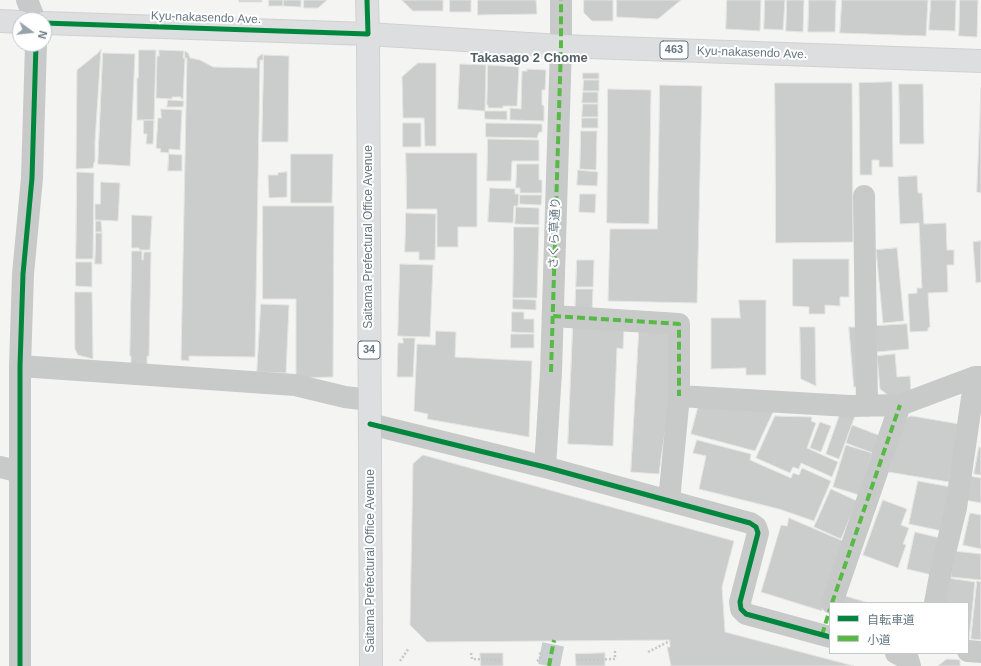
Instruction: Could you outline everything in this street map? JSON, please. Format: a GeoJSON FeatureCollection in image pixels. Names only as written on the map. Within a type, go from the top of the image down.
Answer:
{"type":"FeatureCollection","features":[{"type":"Feature","properties":{"kind":"main road","name":"Saitama Prefectural Office Avenue"},"geometry":{"type":"LineString","coordinates":[[367,0],[371,666]]}},
{"type":"Feature","properties":{"kind":"main road"},"geometry":{"type":"LineString","coordinates":[[0,20],[12,21]]}},
{"type":"Feature","properties":{"kind":"main road","name":"Kyu-nakasendo Ave."},"geometry":{"type":"LineString","coordinates":[[52,23],[368,34],[561,46],[981,61]]}},
{"type":"Feature","properties":{"kind":"street"},"geometry":{"type":"LineString","coordinates":[[27,0],[32,12]]}},
{"type":"Feature","properties":{"kind":"street"},"geometry":{"type":"LineString","coordinates":[[39,12],[44,0]]}},
{"type":"Feature","properties":{"kind":"street","name":"さくら草通り"},"geometry":{"type":"LineString","coordinates":[[544,467],[551,372],[561,46],[561,0]]}},
{"type":"Feature","properties":{"kind":"street"},"geometry":{"type":"LineString","coordinates":[[20,666],[10,470],[20,366],[23,274],[32,178],[36,52]]}},
{"type":"Feature","properties":{"kind":"street"},"geometry":{"type":"LineString","coordinates":[[864,196],[868,406]]}},
{"type":"Feature","properties":{"kind":"street"},"geometry":{"type":"LineString","coordinates":[[553,316],[679,324],[679,396],[669,500]]}},
{"type":"Feature","properties":{"kind":"street"},"geometry":{"type":"LineString","coordinates":[[20,366],[295,384],[348,398],[369,400]]}},
{"type":"Feature","properties":{"kind":"street"},"geometry":{"type":"LineString","coordinates":[[679,396],[791,403],[868,406],[900,405],[978,377],[956,508],[942,565],[935,602]]}},
{"type":"Feature","properties":{"kind":"street"},"geometry":{"type":"LineString","coordinates":[[832,602],[900,405]]}},
{"type":"Feature","properties":{"kind":"street"},"geometry":{"type":"LineString","coordinates":[[370,424],[544,467],[750,523],[756,527],[758,533],[740,602],[741,609],[746,614],[826,636],[829,616]]}},
{"type":"Feature","properties":{"kind":"street"},"geometry":{"type":"LineString","coordinates":[[969,651],[981,652]]}},
{"type":"Feature","properties":{"kind":"path"},"geometry":{"type":"LineString","coordinates":[[555,641],[555,652]]}},
{"type":"Feature","properties":{"kind":"path"},"geometry":{"type":"LineString","coordinates":[[648,652],[670,642]]}},
{"type":"Feature","properties":{"kind":"path"},"geometry":{"type":"LineString","coordinates":[[400,661],[409,648]]}},
{"type":"Feature","properties":{"kind":"path"},"geometry":{"type":"LineString","coordinates":[[577,660],[615,659],[615,651]]}},
{"type":"Feature","properties":{"kind":"path"},"geometry":{"type":"LineString","coordinates":[[537,661],[540,659],[540,652]]}},
{"type":"Feature","properties":{"kind":"path"},"geometry":{"type":"LineString","coordinates":[[471,653],[472,659],[502,660]]}},
{"type":"Feature","properties":{"kind":"building"},"geometry":{"type":"Polygon","coordinates":[[[239,0],[262,0],[262,2],[239,2],[239,0]]]}},
{"type":"Feature","properties":{"kind":"building"},"geometry":{"type":"Polygon","coordinates":[[[269,0],[283,0],[283,6],[269,6],[269,0]]]}},
{"type":"Feature","properties":{"kind":"building"},"geometry":{"type":"Polygon","coordinates":[[[284,0],[301,0],[301,7],[283,6],[284,0]]]}},
{"type":"Feature","properties":{"kind":"building"},"geometry":{"type":"Polygon","coordinates":[[[304,0],[327,0],[318,8],[304,8],[304,0]]]}},
{"type":"Feature","properties":{"kind":"building"},"geometry":{"type":"Polygon","coordinates":[[[402,0],[443,0],[443,11],[413,11],[402,0]]]}},
{"type":"Feature","properties":{"kind":"building"},"geometry":{"type":"Polygon","coordinates":[[[450,0],[471,0],[471,12],[450,12],[450,0]]]}},
{"type":"Feature","properties":{"kind":"building"},"geometry":{"type":"Polygon","coordinates":[[[478,0],[536,0],[537,14],[478,15],[478,0]]]}},
{"type":"Feature","properties":{"kind":"building"},"geometry":{"type":"Polygon","coordinates":[[[584,0],[613,0],[613,21],[592,21],[584,13],[584,0]]]}},
{"type":"Feature","properties":{"kind":"building"},"geometry":{"type":"Polygon","coordinates":[[[617,0],[681,0],[658,19],[617,17],[617,0]]]}},
{"type":"Feature","properties":{"kind":"building"},"geometry":{"type":"Polygon","coordinates":[[[727,0],[761,0],[760,31],[726,29],[727,0]]]}},
{"type":"Feature","properties":{"kind":"building"},"geometry":{"type":"Polygon","coordinates":[[[765,0],[785,0],[783,30],[764,29],[765,0]]]}},
{"type":"Feature","properties":{"kind":"building"},"geometry":{"type":"Polygon","coordinates":[[[787,0],[804,0],[803,32],[786,31],[787,0]]]}},
{"type":"Feature","properties":{"kind":"building"},"geometry":{"type":"Polygon","coordinates":[[[809,0],[836,0],[835,32],[808,32],[809,0]]]}},
{"type":"Feature","properties":{"kind":"building"},"geometry":{"type":"Polygon","coordinates":[[[842,0],[928,0],[926,36],[840,33],[842,0]]]}},
{"type":"Feature","properties":{"kind":"building"},"geometry":{"type":"Polygon","coordinates":[[[931,0],[956,0],[955,31],[929,30],[931,0]]]}},
{"type":"Feature","properties":{"kind":"building"},"geometry":{"type":"Polygon","coordinates":[[[960,0],[978,0],[977,37],[959,36],[960,0]]]}},
{"type":"Feature","properties":{"kind":"building"},"geometry":{"type":"Polygon","coordinates":[[[101,49],[95,162],[93,168],[76,169],[77,70],[101,49]]]}},
{"type":"Feature","properties":{"kind":"building"},"geometry":{"type":"Polygon","coordinates":[[[139,50],[156,50],[154,120],[137,120],[139,50]]]}},
{"type":"Feature","properties":{"kind":"building"},"geometry":{"type":"Polygon","coordinates":[[[159,50],[184,51],[183,99],[181,99],[181,97],[172,97],[172,99],[156,98],[157,56],[159,56],[159,50]]]}},
{"type":"Feature","properties":{"kind":"building"},"geometry":{"type":"Polygon","coordinates":[[[185,51],[188,53],[190,58],[200,60],[213,67],[257,68],[257,59],[263,54],[263,60],[260,60],[255,357],[189,356],[189,361],[181,360],[187,58],[185,58],[185,51]]]}},
{"type":"Feature","properties":{"kind":"building"},"geometry":{"type":"Polygon","coordinates":[[[103,53],[135,54],[130,166],[98,164],[103,53]]]}},
{"type":"Feature","properties":{"kind":"building"},"geometry":{"type":"Polygon","coordinates":[[[264,55],[289,56],[288,142],[262,142],[264,55]]]}},
{"type":"Feature","properties":{"kind":"building"},"geometry":{"type":"Polygon","coordinates":[[[418,63],[436,63],[436,146],[425,146],[424,118],[403,118],[402,77],[418,63]]]}},
{"type":"Feature","properties":{"kind":"building"},"geometry":{"type":"Polygon","coordinates":[[[460,64],[486,65],[485,111],[458,109],[460,64]]]}},
{"type":"Feature","properties":{"kind":"building"},"geometry":{"type":"Polygon","coordinates":[[[488,65],[519,67],[517,106],[488,108],[488,65]]]}},
{"type":"Feature","properties":{"kind":"building"},"geometry":{"type":"Polygon","coordinates":[[[527,69],[546,70],[545,90],[542,90],[544,121],[510,120],[510,108],[521,109],[522,71],[527,71],[527,69]]]}},
{"type":"Feature","properties":{"kind":"building"},"geometry":{"type":"Polygon","coordinates":[[[583,73],[599,73],[599,79],[583,79],[583,73]]]}},
{"type":"Feature","properties":{"kind":"building"},"geometry":{"type":"Polygon","coordinates":[[[584,80],[599,80],[599,91],[583,91],[584,80]]]}},
{"type":"Feature","properties":{"kind":"building"},"geometry":{"type":"Polygon","coordinates":[[[892,82],[893,167],[879,167],[879,160],[872,160],[872,175],[860,175],[859,83],[892,82]]]}},
{"type":"Feature","properties":{"kind":"building"},"geometry":{"type":"Polygon","coordinates":[[[775,83],[852,83],[853,242],[776,243],[775,83]]]}},
{"type":"Feature","properties":{"kind":"building"},"geometry":{"type":"Polygon","coordinates":[[[899,84],[923,84],[924,144],[900,144],[899,84]]]}},
{"type":"Feature","properties":{"kind":"building"},"geometry":{"type":"Polygon","coordinates":[[[660,85],[702,86],[697,303],[608,301],[610,229],[657,229],[660,85]]]}},
{"type":"Feature","properties":{"kind":"building"},"geometry":{"type":"Polygon","coordinates":[[[981,88],[981,193],[977,192],[981,88]]]}},
{"type":"Feature","properties":{"kind":"building"},"geometry":{"type":"Polygon","coordinates":[[[608,89],[651,90],[649,224],[607,223],[608,89]]]}},
{"type":"Feature","properties":{"kind":"building"},"geometry":{"type":"Polygon","coordinates":[[[583,92],[598,92],[598,103],[582,103],[583,92]]]}},
{"type":"Feature","properties":{"kind":"building"},"geometry":{"type":"Polygon","coordinates":[[[168,100],[184,101],[183,107],[167,107],[168,100]]]}},
{"type":"Feature","properties":{"kind":"building"},"geometry":{"type":"Polygon","coordinates":[[[583,104],[598,104],[598,117],[582,117],[583,104]]]}},
{"type":"Feature","properties":{"kind":"building"},"geometry":{"type":"Polygon","coordinates":[[[161,109],[182,110],[180,150],[169,149],[169,153],[160,152],[161,149],[156,148],[158,118],[161,118],[161,109]]]}},
{"type":"Feature","properties":{"kind":"building"},"geometry":{"type":"Polygon","coordinates":[[[485,111],[507,111],[507,120],[485,119],[485,111]]]}},
{"type":"Feature","properties":{"kind":"building"},"geometry":{"type":"Polygon","coordinates":[[[582,118],[598,118],[598,128],[582,128],[582,118]]]}},
{"type":"Feature","properties":{"kind":"building"},"geometry":{"type":"Polygon","coordinates":[[[144,120],[154,120],[153,144],[146,144],[147,134],[144,134],[144,120]]]}},
{"type":"Feature","properties":{"kind":"building"},"geometry":{"type":"Polygon","coordinates":[[[403,123],[421,123],[421,147],[403,147],[403,123]]]}},
{"type":"Feature","properties":{"kind":"building"},"geometry":{"type":"Polygon","coordinates":[[[486,123],[542,124],[542,132],[539,132],[537,138],[486,137],[486,123]]]}},
{"type":"Feature","properties":{"kind":"building"},"geometry":{"type":"Polygon","coordinates":[[[581,131],[597,131],[596,170],[580,169],[581,131]]]}},
{"type":"Feature","properties":{"kind":"building"},"geometry":{"type":"Polygon","coordinates":[[[488,139],[539,140],[539,161],[512,161],[511,181],[487,181],[488,139]]]}},
{"type":"Feature","properties":{"kind":"building"},"geometry":{"type":"Polygon","coordinates":[[[406,153],[477,153],[477,227],[458,227],[458,247],[437,247],[437,209],[407,209],[406,153]]]}},
{"type":"Feature","properties":{"kind":"building"},"geometry":{"type":"Polygon","coordinates":[[[169,154],[182,155],[182,171],[168,171],[169,154]]]}},
{"type":"Feature","properties":{"kind":"building"},"geometry":{"type":"Polygon","coordinates":[[[291,154],[333,154],[332,203],[291,203],[291,154]]]}},
{"type":"Feature","properties":{"kind":"building"},"geometry":{"type":"Polygon","coordinates":[[[517,164],[539,164],[539,180],[542,180],[542,193],[520,193],[520,188],[516,188],[517,164]]]}},
{"type":"Feature","properties":{"kind":"building"},"geometry":{"type":"Polygon","coordinates":[[[578,170],[598,172],[597,186],[577,185],[578,170]]]}},
{"type":"Feature","properties":{"kind":"building"},"geometry":{"type":"Polygon","coordinates":[[[77,172],[94,173],[93,259],[76,259],[77,172]]]}},
{"type":"Feature","properties":{"kind":"building"},"geometry":{"type":"Polygon","coordinates":[[[287,172],[287,197],[269,198],[268,175],[278,175],[278,173],[287,172]]]}},
{"type":"Feature","properties":{"kind":"building"},"geometry":{"type":"Polygon","coordinates":[[[917,176],[918,193],[922,193],[924,224],[946,223],[947,250],[954,250],[954,265],[947,265],[948,292],[928,293],[930,327],[928,328],[928,331],[910,332],[908,294],[917,293],[917,288],[922,288],[919,223],[900,224],[898,177],[917,176]]]}},
{"type":"Feature","properties":{"kind":"building"},"geometry":{"type":"Polygon","coordinates":[[[101,182],[120,183],[118,221],[95,220],[95,204],[100,204],[101,182]]]}},
{"type":"Feature","properties":{"kind":"building"},"geometry":{"type":"Polygon","coordinates":[[[490,188],[515,189],[515,194],[519,194],[518,206],[514,206],[513,223],[488,222],[490,188]]]}},
{"type":"Feature","properties":{"kind":"building"},"geometry":{"type":"Polygon","coordinates":[[[580,194],[596,194],[595,213],[579,212],[580,194]]]}},
{"type":"Feature","properties":{"kind":"building"},"geometry":{"type":"Polygon","coordinates":[[[520,195],[542,195],[541,205],[520,204],[520,195]]]}},
{"type":"Feature","properties":{"kind":"building"},"geometry":{"type":"Polygon","coordinates":[[[263,206],[334,206],[333,377],[296,378],[296,299],[263,299],[263,206]]]}},
{"type":"Feature","properties":{"kind":"building"},"geometry":{"type":"Polygon","coordinates":[[[516,207],[539,208],[539,225],[515,224],[516,207]]]}},
{"type":"Feature","properties":{"kind":"building"},"geometry":{"type":"Polygon","coordinates":[[[406,213],[436,214],[435,260],[419,260],[419,252],[405,252],[406,213]]]}},
{"type":"Feature","properties":{"kind":"building"},"geometry":{"type":"Polygon","coordinates":[[[132,215],[152,216],[150,250],[139,250],[139,248],[132,248],[132,215]]]}},
{"type":"Feature","properties":{"kind":"building"},"geometry":{"type":"Polygon","coordinates":[[[96,221],[101,221],[102,232],[96,232],[96,221]]]}},
{"type":"Feature","properties":{"kind":"building"},"geometry":{"type":"Polygon","coordinates":[[[514,227],[539,227],[537,298],[513,298],[514,227]]]}},
{"type":"Feature","properties":{"kind":"building"},"geometry":{"type":"Polygon","coordinates":[[[96,233],[102,233],[102,264],[95,264],[96,233]]]}},
{"type":"Feature","properties":{"kind":"building"},"geometry":{"type":"Polygon","coordinates":[[[981,241],[981,282],[976,283],[973,242],[981,241]]]}},
{"type":"Feature","properties":{"kind":"building"},"geometry":{"type":"Polygon","coordinates":[[[897,248],[904,321],[883,323],[876,250],[897,248]]]}},
{"type":"Feature","properties":{"kind":"building"},"geometry":{"type":"Polygon","coordinates":[[[132,251],[142,251],[142,260],[144,252],[151,252],[149,356],[147,356],[147,367],[131,367],[132,251]]]}},
{"type":"Feature","properties":{"kind":"building"},"geometry":{"type":"Polygon","coordinates":[[[793,259],[849,259],[849,297],[840,297],[840,306],[825,305],[825,314],[809,314],[809,307],[793,306],[793,259]]]}},
{"type":"Feature","properties":{"kind":"building"},"geometry":{"type":"Polygon","coordinates":[[[577,260],[594,260],[593,287],[576,287],[577,260]]]}},
{"type":"Feature","properties":{"kind":"building"},"geometry":{"type":"Polygon","coordinates":[[[76,262],[92,262],[92,287],[76,286],[76,262]]]}},
{"type":"Feature","properties":{"kind":"building"},"geometry":{"type":"Polygon","coordinates":[[[400,264],[433,265],[430,337],[398,336],[400,264]]]}},
{"type":"Feature","properties":{"kind":"building"},"geometry":{"type":"Polygon","coordinates":[[[576,289],[593,289],[592,313],[575,312],[576,289]]]}},
{"type":"Feature","properties":{"kind":"building"},"geometry":{"type":"Polygon","coordinates":[[[75,292],[92,292],[93,359],[78,355],[75,349],[75,292]]]}},
{"type":"Feature","properties":{"kind":"building"},"geometry":{"type":"Polygon","coordinates":[[[513,299],[536,300],[536,310],[513,309],[513,299]]]}},
{"type":"Feature","properties":{"kind":"building"},"geometry":{"type":"Polygon","coordinates":[[[739,300],[766,300],[766,375],[746,375],[746,368],[711,369],[711,318],[740,318],[739,300]]]}},
{"type":"Feature","properties":{"kind":"building"},"geometry":{"type":"Polygon","coordinates":[[[261,304],[289,305],[286,373],[257,372],[261,304]]]}},
{"type":"Feature","properties":{"kind":"building"},"geometry":{"type":"Polygon","coordinates":[[[512,312],[524,312],[524,319],[534,319],[534,333],[512,332],[512,312]]]}},
{"type":"Feature","properties":{"kind":"building"},"geometry":{"type":"Polygon","coordinates":[[[907,324],[909,349],[877,352],[875,326],[907,324]]]}},
{"type":"Feature","properties":{"kind":"building"},"geometry":{"type":"Polygon","coordinates":[[[573,325],[624,330],[623,349],[617,348],[613,446],[568,444],[573,325]]]}},
{"type":"Feature","properties":{"kind":"building"},"geometry":{"type":"Polygon","coordinates":[[[800,327],[815,327],[816,386],[801,379],[800,327]]]}},
{"type":"Feature","properties":{"kind":"building"},"geometry":{"type":"Polygon","coordinates":[[[849,327],[862,327],[867,386],[854,387],[849,327]]]}},
{"type":"Feature","properties":{"kind":"building"},"geometry":{"type":"Polygon","coordinates":[[[436,331],[456,332],[455,357],[532,361],[529,437],[427,419],[428,414],[414,411],[417,344],[435,345],[436,331]]]}},
{"type":"Feature","properties":{"kind":"building"},"geometry":{"type":"Polygon","coordinates":[[[639,331],[673,333],[667,421],[659,474],[631,472],[639,331]]]}},
{"type":"Feature","properties":{"kind":"building"},"geometry":{"type":"Polygon","coordinates":[[[511,334],[534,334],[534,348],[511,348],[511,334]]]}},
{"type":"Feature","properties":{"kind":"building"},"geometry":{"type":"Polygon","coordinates":[[[403,338],[415,338],[413,377],[397,377],[398,343],[403,343],[403,338]]]}},
{"type":"Feature","properties":{"kind":"building"},"geometry":{"type":"Polygon","coordinates":[[[895,354],[897,377],[910,376],[911,393],[889,396],[880,389],[877,356],[895,354]]]}},
{"type":"Feature","properties":{"kind":"building"},"geometry":{"type":"Polygon","coordinates":[[[699,404],[775,408],[755,451],[691,434],[699,404]]]}},
{"type":"Feature","properties":{"kind":"building"},"geometry":{"type":"Polygon","coordinates":[[[841,411],[855,416],[839,459],[826,454],[841,411]]]}},
{"type":"Feature","properties":{"kind":"building"},"geometry":{"type":"Polygon","coordinates":[[[775,416],[812,417],[811,421],[816,423],[807,448],[838,462],[832,477],[801,463],[799,469],[793,467],[790,473],[756,458],[775,416]]]}},
{"type":"Feature","properties":{"kind":"building"},"geometry":{"type":"Polygon","coordinates":[[[912,416],[959,424],[949,482],[888,472],[904,421],[908,417],[912,416]]]}},
{"type":"Feature","properties":{"kind":"building"},"geometry":{"type":"Polygon","coordinates":[[[820,422],[831,426],[821,452],[810,448],[820,422]]]}},
{"type":"Feature","properties":{"kind":"building"},"geometry":{"type":"Polygon","coordinates":[[[852,425],[881,436],[875,454],[846,443],[852,425]]]}},
{"type":"Feature","properties":{"kind":"building"},"geometry":{"type":"Polygon","coordinates":[[[697,440],[751,454],[750,460],[791,478],[793,473],[799,475],[802,468],[831,481],[814,521],[779,509],[699,489],[706,456],[693,453],[697,440]]]}},
{"type":"Feature","properties":{"kind":"building"},"geometry":{"type":"Polygon","coordinates":[[[846,445],[872,453],[859,495],[833,487],[846,445]]]}},
{"type":"Feature","properties":{"kind":"building"},"geometry":{"type":"Polygon","coordinates":[[[979,447],[981,448],[981,475],[974,474],[979,447]]]}},
{"type":"Feature","properties":{"kind":"building"},"geometry":{"type":"Polygon","coordinates":[[[423,455],[734,541],[722,587],[725,632],[854,666],[671,666],[667,647],[670,647],[670,640],[427,642],[410,625],[413,464],[423,455]]]}},
{"type":"Feature","properties":{"kind":"building"},"geometry":{"type":"Polygon","coordinates":[[[969,476],[981,478],[981,503],[965,500],[969,476]]]}},
{"type":"Feature","properties":{"kind":"building"},"geometry":{"type":"Polygon","coordinates":[[[918,481],[951,487],[942,531],[909,524],[918,481]]]}},
{"type":"Feature","properties":{"kind":"building"},"geometry":{"type":"Polygon","coordinates":[[[831,489],[857,501],[841,539],[814,527],[831,489]]]}},
{"type":"Feature","properties":{"kind":"building"},"geometry":{"type":"Polygon","coordinates":[[[883,500],[907,509],[901,525],[909,528],[903,544],[906,545],[898,568],[863,555],[883,500]]]}},
{"type":"Feature","properties":{"kind":"building"},"geometry":{"type":"Polygon","coordinates":[[[970,513],[981,515],[981,549],[963,545],[970,513]]]}},
{"type":"Feature","properties":{"kind":"building"},"geometry":{"type":"Polygon","coordinates":[[[789,518],[843,541],[822,611],[761,592],[781,525],[787,526],[789,518]]]}},
{"type":"Feature","properties":{"kind":"building"},"geometry":{"type":"Polygon","coordinates":[[[915,532],[940,538],[932,575],[907,569],[915,532]]]}},
{"type":"Feature","properties":{"kind":"building"},"geometry":{"type":"Polygon","coordinates":[[[954,551],[981,554],[981,580],[951,577],[954,551]]]}},
{"type":"Feature","properties":{"kind":"building"},"geometry":{"type":"Polygon","coordinates":[[[948,578],[975,582],[969,641],[969,602],[944,602],[948,578]]]}},
{"type":"Feature","properties":{"kind":"building"},"geometry":{"type":"Polygon","coordinates":[[[977,581],[981,582],[981,640],[971,639],[977,581]]]}},
{"type":"Feature","properties":{"kind":"building"},"geometry":{"type":"Polygon","coordinates":[[[842,595],[866,602],[839,602],[842,595]]]}},
{"type":"Feature","properties":{"kind":"building"},"geometry":{"type":"Polygon","coordinates":[[[480,653],[503,653],[503,666],[481,666],[480,653]]]}},
{"type":"Feature","properties":{"kind":"building"},"geometry":{"type":"Polygon","coordinates":[[[605,653],[605,666],[576,666],[575,654],[605,653]]]}},
{"type":"Feature","properties":{"kind":"building"},"geometry":{"type":"Polygon","coordinates":[[[947,659],[960,660],[960,666],[938,666],[947,659]]]}},
{"type":"Feature","properties":{"kind":"tunnel"},"geometry":{"type":"LineString","coordinates":[[549,666],[554,640]]}},
{"type":"Feature","properties":{"kind":"marked path"},"geometry":{"type":"LineString","coordinates":[[551,372],[561,46],[561,0]]}},
{"type":"Feature","properties":{"kind":"marked path"},"geometry":{"type":"LineString","coordinates":[[553,316],[679,324],[679,396]]}},
{"type":"Feature","properties":{"kind":"marked path"},"geometry":{"type":"LineString","coordinates":[[832,602],[900,405]]}},
{"type":"Feature","properties":{"kind":"marked path"},"geometry":{"type":"LineString","coordinates":[[822,635],[829,612]]}},
{"type":"Feature","properties":{"kind":"marked path"},"geometry":{"type":"LineString","coordinates":[[549,666],[554,640]]}},
{"type":"Feature","properties":{"kind":"cycle path"},"geometry":{"type":"LineString","coordinates":[[52,23],[368,34],[367,0]]}},
{"type":"Feature","properties":{"kind":"cycle path"},"geometry":{"type":"LineString","coordinates":[[20,666],[20,366],[23,274],[32,178],[36,52]]}},
{"type":"Feature","properties":{"kind":"cycle path"},"geometry":{"type":"LineString","coordinates":[[370,424],[545,467],[750,523],[756,527],[758,533],[740,602],[741,609],[746,614],[829,637]]}},
{"type":"Feature","properties":{"kind":"district","name":"Takasago 2 Chome"},"geometry":{"type":"Point","coordinates":[529,58]}}]}
